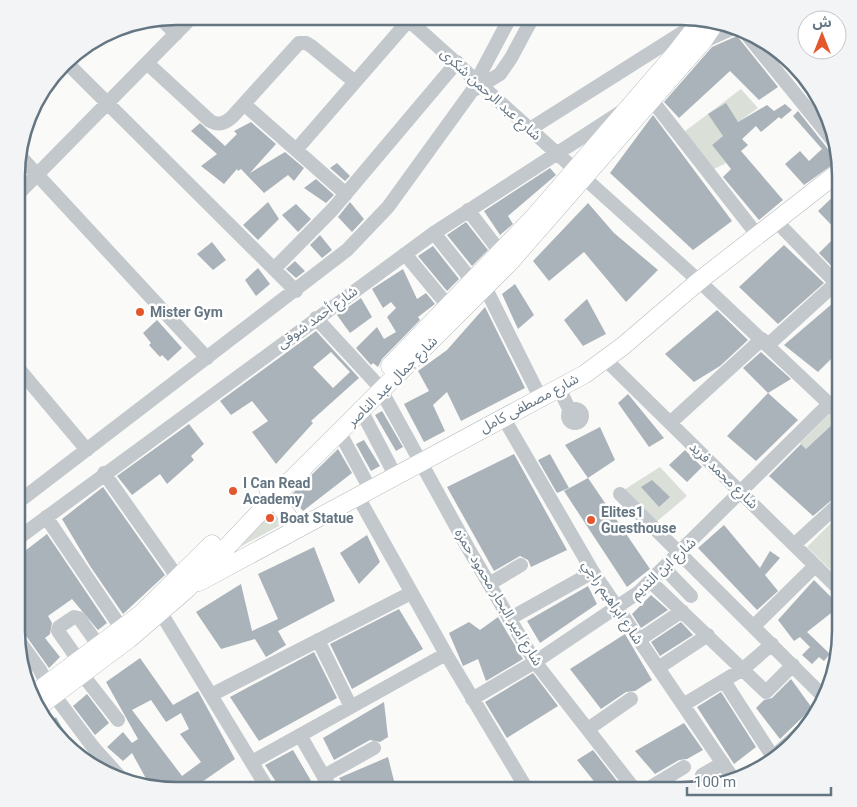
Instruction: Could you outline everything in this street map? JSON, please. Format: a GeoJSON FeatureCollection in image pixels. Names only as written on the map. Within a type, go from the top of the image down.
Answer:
{"type":"FeatureCollection","features":[{"type":"Feature","properties":{"kind":"main road","name":"شارع جمال عبد الناصر"},"geometry":{"type":"LineString","coordinates":[[43,701],[51,690],[80,668],[160,613],[183,584],[271,492],[479,285],[579,174],[626,109],[701,26]]}},
{"type":"Feature","properties":{"kind":"main road","name":"شارع جمال عبد الناصر"},"geometry":{"type":"LineString","coordinates":[[271,492],[340,434],[362,412],[378,387],[448,307],[479,285],[501,253],[651,99],[703,41],[705,27]]}},
{"type":"Feature","properties":{"kind":"main road","name":"شارع مصطفى كامل"},"geometry":{"type":"LineString","coordinates":[[183,584],[296,528],[559,388],[606,360],[699,281],[832,177]]}},
{"type":"Feature","properties":{"kind":"main road"},"geometry":{"type":"LineString","coordinates":[[271,492],[296,528]]}},
{"type":"Feature","properties":{"kind":"main road","name":"شارع جمال عبد الناصر"},"geometry":{"type":"LineString","coordinates":[[80,668],[99,646],[183,584]]}},
{"type":"Feature","properties":{"kind":"main road","name":"شارع جمال عبد الناصر"},"geometry":{"type":"LineString","coordinates":[[39,694],[51,690]]}},
{"type":"Feature","properties":{"kind":"street"},"geometry":{"type":"LineString","coordinates":[[167,25],[176,34]]}},
{"type":"Feature","properties":{"kind":"street"},"geometry":{"type":"LineString","coordinates":[[25,187],[184,25]]}},
{"type":"Feature","properties":{"kind":"street"},"geometry":{"type":"LineString","coordinates":[[296,150],[355,82],[400,25]]}},
{"type":"Feature","properties":{"kind":"street","name":"شارع عبد الرحمن شكرى"},"geometry":{"type":"LineString","coordinates":[[414,25],[699,281],[832,407]]}},
{"type":"Feature","properties":{"kind":"street"},"geometry":{"type":"LineString","coordinates":[[25,497],[296,291],[347,250],[376,222],[479,82],[507,25]]}},
{"type":"Feature","properties":{"kind":"street"},"geometry":{"type":"LineString","coordinates":[[479,82],[500,74],[529,25]]}},
{"type":"Feature","properties":{"kind":"street"},"geometry":{"type":"LineString","coordinates":[[530,129],[698,26]]}},
{"type":"Feature","properties":{"kind":"street"},"geometry":{"type":"LineString","coordinates":[[665,65],[703,41],[725,32]]}},
{"type":"Feature","properties":{"kind":"street"},"geometry":{"type":"LineString","coordinates":[[147,63],[214,123],[226,122],[299,43],[306,43],[311,46],[355,82]]}},
{"type":"Feature","properties":{"kind":"street"},"geometry":{"type":"LineString","coordinates":[[755,44],[824,130]]}},
{"type":"Feature","properties":{"kind":"street"},"geometry":{"type":"LineString","coordinates":[[274,269],[346,194],[456,62]]}},
{"type":"Feature","properties":{"kind":"street"},"geometry":{"type":"LineString","coordinates":[[72,68],[296,291]]}},
{"type":"Feature","properties":{"kind":"street"},"geometry":{"type":"LineString","coordinates":[[651,99],[758,236]]}},
{"type":"Feature","properties":{"kind":"street"},"geometry":{"type":"LineString","coordinates":[[244,104],[346,194]]}},
{"type":"Feature","properties":{"kind":"street","name":"شارع أحمد شوقى"},"geometry":{"type":"LineString","coordinates":[[25,533],[104,473],[434,233],[626,109]]}},
{"type":"Feature","properties":{"kind":"street"},"geometry":{"type":"LineString","coordinates":[[26,162],[207,358]]}},
{"type":"Feature","properties":{"kind":"street"},"geometry":{"type":"LineString","coordinates":[[468,210],[501,253]]}},
{"type":"Feature","properties":{"kind":"street"},"geometry":{"type":"LineString","coordinates":[[776,221],[832,279]]}},
{"type":"Feature","properties":{"kind":"street"},"geometry":{"type":"LineString","coordinates":[[434,233],[479,285],[540,397]]}},
{"type":"Feature","properties":{"kind":"street"},"geometry":{"type":"LineString","coordinates":[[405,254],[448,307]]}},
{"type":"Feature","properties":{"kind":"street"},"geometry":{"type":"LineString","coordinates":[[670,423],[765,342],[832,290]]}},
{"type":"Feature","properties":{"kind":"street","name":"شارع امير البحار محمود حمزه"},"geometry":{"type":"LineString","coordinates":[[316,318],[378,387],[422,461],[488,584],[535,662],[629,782]]}},
{"type":"Feature","properties":{"kind":"street","name":"شارع محمد فريد"},"geometry":{"type":"LineString","coordinates":[[606,360],[832,582]]}},
{"type":"Feature","properties":{"kind":"street"},"geometry":{"type":"LineString","coordinates":[[25,376],[88,450]]}},
{"type":"Feature","properties":{"kind":"street"},"geometry":{"type":"LineString","coordinates":[[559,388],[570,411]]}},
{"type":"Feature","properties":{"kind":"street","name":"شارع ابن النديم"},"geometry":{"type":"LineString","coordinates":[[472,699],[535,662],[617,608],[651,582],[829,404]]}},
{"type":"Feature","properties":{"kind":"street"},"geometry":{"type":"LineString","coordinates":[[362,412],[395,475]]}},
{"type":"Feature","properties":{"kind":"street","name":"شارع ابراهيم راجي"},"geometry":{"type":"LineString","coordinates":[[503,417],[593,572],[729,774]]}},
{"type":"Feature","properties":{"kind":"street"},"geometry":{"type":"LineString","coordinates":[[340,434],[363,492],[411,593],[472,699],[523,782]]}},
{"type":"Feature","properties":{"kind":"street"},"geometry":{"type":"LineString","coordinates":[[104,473],[183,584]]}},
{"type":"Feature","properties":{"kind":"street"},"geometry":{"type":"LineString","coordinates":[[620,494],[819,692]]}},
{"type":"Feature","properties":{"kind":"street"},"geometry":{"type":"LineString","coordinates":[[794,544],[832,510]]}},
{"type":"Feature","properties":{"kind":"street"},"geometry":{"type":"LineString","coordinates":[[46,517],[122,629]]}},
{"type":"Feature","properties":{"kind":"street"},"geometry":{"type":"LineString","coordinates":[[488,584],[521,565]]}},
{"type":"Feature","properties":{"kind":"street"},"geometry":{"type":"LineString","coordinates":[[754,626],[815,566]]}},
{"type":"Feature","properties":{"kind":"street"},"geometry":{"type":"LineString","coordinates":[[664,569],[691,596]]}},
{"type":"Feature","properties":{"kind":"street"},"geometry":{"type":"LineString","coordinates":[[509,619],[593,572]]}},
{"type":"Feature","properties":{"kind":"street"},"geometry":{"type":"LineString","coordinates":[[651,582],[766,692],[793,665]]}},
{"type":"Feature","properties":{"kind":"street"},"geometry":{"type":"LineString","coordinates":[[211,695],[411,593]]}},
{"type":"Feature","properties":{"kind":"street"},"geometry":{"type":"LineString","coordinates":[[639,640],[682,611]]}},
{"type":"Feature","properties":{"kind":"street"},"geometry":{"type":"LineString","coordinates":[[160,613],[264,782]]}},
{"type":"Feature","properties":{"kind":"street"},"geometry":{"type":"LineString","coordinates":[[99,646],[79,618],[74,618],[59,627],[58,631],[80,668],[118,720]]}},
{"type":"Feature","properties":{"kind":"street"},"geometry":{"type":"LineString","coordinates":[[658,668],[708,635]]}},
{"type":"Feature","properties":{"kind":"street"},"geometry":{"type":"LineString","coordinates":[[318,640],[351,707]]}},
{"type":"Feature","properties":{"kind":"street"},"geometry":{"type":"LineString","coordinates":[[683,705],[743,669],[772,644]]}},
{"type":"Feature","properties":{"kind":"street"},"geometry":{"type":"LineString","coordinates":[[27,651],[51,690],[93,746],[111,767]]}},
{"type":"Feature","properties":{"kind":"street"},"geometry":{"type":"LineString","coordinates":[[252,762],[446,654]]}},
{"type":"Feature","properties":{"kind":"street"},"geometry":{"type":"LineString","coordinates":[[724,681],[770,752]]}},
{"type":"Feature","properties":{"kind":"street"},"geometry":{"type":"LineString","coordinates":[[588,729],[632,699]]}},
{"type":"Feature","properties":{"kind":"street"},"geometry":{"type":"LineString","coordinates":[[300,735],[327,782]]}},
{"type":"Feature","properties":{"kind":"street"},"geometry":{"type":"LineString","coordinates":[[324,776],[374,748]]}},
{"type":"Feature","properties":{"kind":"street"},"geometry":{"type":"LineString","coordinates":[[702,775],[722,763]]}},
{"type":"Feature","properties":{"kind":"street"},"geometry":{"type":"LineString","coordinates":[[659,782],[684,767]]}},
{"type":"Feature","properties":{"kind":"shaded area"},"geometry":{"type":"Polygon","coordinates":[[[741,89],[758,108],[738,122],[747,134],[742,139],[733,128],[712,145],[726,163],[712,170],[684,132],[741,89]]]}},
{"type":"Feature","properties":{"kind":"shaded area"},"geometry":{"type":"Polygon","coordinates":[[[832,411],[832,425],[807,450],[800,443],[832,411]]]}},
{"type":"Feature","properties":{"kind":"shaded area"},"geometry":{"type":"Polygon","coordinates":[[[660,467],[687,496],[655,523],[622,491],[660,467]]]}},
{"type":"Feature","properties":{"kind":"shaded area"},"geometry":{"type":"Polygon","coordinates":[[[272,503],[288,521],[227,554],[272,503]]]}},
{"type":"Feature","properties":{"kind":"shaded area"},"geometry":{"type":"Polygon","coordinates":[[[832,522],[832,571],[807,547],[832,522]]]}},
{"type":"Feature","properties":{"kind":"building"},"geometry":{"type":"Polygon","coordinates":[[[737,37],[778,87],[759,100],[730,71],[679,118],[664,102],[712,47],[737,37]]]}},
{"type":"Feature","properties":{"kind":"building"},"geometry":{"type":"Polygon","coordinates":[[[726,103],[738,122],[767,105],[774,111],[785,104],[792,110],[781,119],[779,117],[761,132],[756,126],[742,139],[748,145],[741,151],[783,200],[759,220],[723,177],[731,169],[712,145],[723,136],[708,114],[726,103]]]}},
{"type":"Feature","properties":{"kind":"building"},"geometry":{"type":"Polygon","coordinates":[[[798,111],[829,149],[832,165],[804,185],[785,164],[800,151],[809,161],[822,149],[793,116],[798,111]]]}},
{"type":"Feature","properties":{"kind":"building"},"geometry":{"type":"Polygon","coordinates":[[[653,115],[732,221],[693,250],[610,173],[653,115]]]}},
{"type":"Feature","properties":{"kind":"building"},"geometry":{"type":"Polygon","coordinates":[[[251,122],[276,144],[250,173],[285,152],[304,168],[294,181],[288,175],[264,193],[241,169],[238,171],[237,169],[224,184],[201,166],[217,154],[191,131],[200,123],[225,146],[237,134],[234,131],[251,122]]]}},
{"type":"Feature","properties":{"kind":"building"},"geometry":{"type":"Polygon","coordinates":[[[337,163],[350,176],[345,181],[330,168],[337,163]]]}},
{"type":"Feature","properties":{"kind":"building"},"geometry":{"type":"Polygon","coordinates":[[[550,168],[556,175],[508,216],[513,224],[500,235],[484,211],[550,168]]]}},
{"type":"Feature","properties":{"kind":"building"},"geometry":{"type":"Polygon","coordinates":[[[316,179],[334,195],[326,203],[304,188],[316,179]]]}},
{"type":"Feature","properties":{"kind":"building"},"geometry":{"type":"Polygon","coordinates":[[[832,198],[832,226],[818,211],[832,198]]]}},
{"type":"Feature","properties":{"kind":"building"},"geometry":{"type":"Polygon","coordinates":[[[268,202],[279,219],[258,240],[243,225],[268,202]]]}},
{"type":"Feature","properties":{"kind":"building"},"geometry":{"type":"Polygon","coordinates":[[[350,202],[364,219],[352,232],[338,217],[350,202]]]}},
{"type":"Feature","properties":{"kind":"building"},"geometry":{"type":"Polygon","coordinates":[[[588,203],[614,233],[658,270],[626,302],[584,252],[549,281],[533,261],[588,203]]]}},
{"type":"Feature","properties":{"kind":"building"},"geometry":{"type":"Polygon","coordinates":[[[296,204],[311,219],[298,232],[282,215],[296,204]]]}},
{"type":"Feature","properties":{"kind":"building"},"geometry":{"type":"Polygon","coordinates":[[[466,222],[488,250],[472,266],[447,235],[466,222]]]}},
{"type":"Feature","properties":{"kind":"building"},"geometry":{"type":"Polygon","coordinates":[[[320,235],[332,250],[322,258],[310,245],[320,235]]]}},
{"type":"Feature","properties":{"kind":"building"},"geometry":{"type":"Polygon","coordinates":[[[832,240],[832,267],[819,253],[832,240]]]}},
{"type":"Feature","properties":{"kind":"building"},"geometry":{"type":"Polygon","coordinates":[[[212,242],[226,260],[213,270],[197,254],[212,242]]]}},
{"type":"Feature","properties":{"kind":"building"},"geometry":{"type":"Polygon","coordinates":[[[784,245],[824,283],[778,324],[739,287],[784,245]]]}},
{"type":"Feature","properties":{"kind":"building"},"geometry":{"type":"Polygon","coordinates":[[[433,246],[459,279],[447,291],[418,256],[433,246]]]}},
{"type":"Feature","properties":{"kind":"building"},"geometry":{"type":"Polygon","coordinates":[[[295,261],[305,271],[296,278],[286,269],[295,261]]]}},
{"type":"Feature","properties":{"kind":"building"},"geometry":{"type":"Polygon","coordinates":[[[258,268],[270,284],[256,296],[245,280],[258,268]]]}},
{"type":"Feature","properties":{"kind":"building"},"geometry":{"type":"Polygon","coordinates":[[[403,269],[417,299],[426,293],[435,304],[418,317],[420,320],[382,359],[378,367],[373,363],[371,365],[356,348],[377,327],[384,339],[396,332],[387,317],[396,308],[391,302],[383,308],[372,289],[403,269]]]}},
{"type":"Feature","properties":{"kind":"building"},"geometry":{"type":"Polygon","coordinates":[[[515,284],[534,315],[518,329],[502,294],[515,284]]]}},
{"type":"Feature","properties":{"kind":"building"},"geometry":{"type":"Polygon","coordinates":[[[361,298],[372,317],[350,333],[337,315],[361,298]]]}},
{"type":"Feature","properties":{"kind":"building"},"geometry":{"type":"Polygon","coordinates":[[[587,299],[606,334],[583,346],[564,320],[587,299]]]}},
{"type":"Feature","properties":{"kind":"building"},"geometry":{"type":"Polygon","coordinates":[[[832,304],[832,358],[818,372],[784,345],[832,304]]]}},
{"type":"Feature","properties":{"kind":"building"},"geometry":{"type":"Polygon","coordinates":[[[485,307],[525,388],[461,421],[447,392],[433,405],[445,431],[424,442],[404,404],[429,391],[418,371],[447,350],[485,307]]]}},
{"type":"Feature","properties":{"kind":"building"},"geometry":{"type":"Polygon","coordinates":[[[717,310],[748,340],[720,366],[694,382],[665,354],[717,310]]]}},
{"type":"Feature","properties":{"kind":"building"},"geometry":{"type":"Polygon","coordinates":[[[157,320],[182,348],[168,361],[162,355],[160,357],[149,345],[151,343],[143,333],[157,320]]]}},
{"type":"Feature","properties":{"kind":"building"},"geometry":{"type":"Polygon","coordinates":[[[316,331],[359,378],[311,421],[313,423],[276,464],[252,432],[268,421],[252,401],[231,415],[220,401],[316,331]],[[331,352],[313,367],[333,388],[350,372],[331,352]]]}},
{"type":"Feature","properties":{"kind":"building"},"geometry":{"type":"Polygon","coordinates":[[[761,352],[791,379],[768,393],[743,368],[761,352]]]}},
{"type":"Feature","properties":{"kind":"building"},"geometry":{"type":"Polygon","coordinates":[[[768,393],[798,420],[756,461],[727,436],[768,393]]]}},
{"type":"Feature","properties":{"kind":"building"},"geometry":{"type":"Polygon","coordinates":[[[628,394],[664,438],[649,447],[618,403],[628,394]]]}},
{"type":"Feature","properties":{"kind":"building"},"geometry":{"type":"Polygon","coordinates":[[[382,411],[403,447],[396,451],[375,415],[382,411]]]}},
{"type":"Feature","properties":{"kind":"building"},"geometry":{"type":"Polygon","coordinates":[[[189,424],[204,444],[191,456],[194,460],[167,484],[160,474],[132,495],[117,476],[189,424]]]}},
{"type":"Feature","properties":{"kind":"building"},"geometry":{"type":"Polygon","coordinates":[[[832,425],[832,500],[813,516],[769,476],[801,444],[806,449],[832,425]]]}},
{"type":"Feature","properties":{"kind":"building"},"geometry":{"type":"Polygon","coordinates":[[[600,427],[615,460],[588,478],[565,445],[600,427]]]}},
{"type":"Feature","properties":{"kind":"building"},"geometry":{"type":"Polygon","coordinates":[[[364,440],[380,466],[371,471],[356,444],[364,440]]]}},
{"type":"Feature","properties":{"kind":"building"},"geometry":{"type":"Polygon","coordinates":[[[338,449],[352,473],[303,511],[290,496],[338,449]]]}},
{"type":"Feature","properties":{"kind":"building"},"geometry":{"type":"Polygon","coordinates":[[[685,450],[702,467],[687,482],[669,465],[685,450]]]}},
{"type":"Feature","properties":{"kind":"building"},"geometry":{"type":"Polygon","coordinates":[[[514,454],[567,550],[531,567],[528,560],[520,556],[494,571],[447,487],[514,454]]]}},
{"type":"Feature","properties":{"kind":"building"},"geometry":{"type":"Polygon","coordinates":[[[550,454],[569,488],[557,493],[538,460],[550,454]]]}},
{"type":"Feature","properties":{"kind":"building"},"geometry":{"type":"Polygon","coordinates":[[[588,478],[650,569],[627,587],[564,491],[588,478]]]}},
{"type":"Feature","properties":{"kind":"building"},"geometry":{"type":"Polygon","coordinates":[[[652,480],[670,497],[659,507],[641,487],[652,480]]]}},
{"type":"Feature","properties":{"kind":"building"},"geometry":{"type":"Polygon","coordinates":[[[103,487],[165,575],[123,614],[90,566],[62,519],[103,487]]]}},
{"type":"Feature","properties":{"kind":"building"},"geometry":{"type":"Polygon","coordinates":[[[724,525],[760,568],[770,551],[780,558],[765,575],[778,591],[757,610],[698,548],[724,525]]]}},
{"type":"Feature","properties":{"kind":"building"},"geometry":{"type":"Polygon","coordinates":[[[47,534],[107,623],[98,630],[72,599],[48,616],[52,623],[50,634],[45,638],[60,657],[49,668],[25,634],[25,551],[47,534]]]}},
{"type":"Feature","properties":{"kind":"building"},"geometry":{"type":"Polygon","coordinates":[[[367,535],[380,562],[359,584],[340,553],[367,535]]]}},
{"type":"Feature","properties":{"kind":"building"},"geometry":{"type":"Polygon","coordinates":[[[314,547],[335,601],[278,631],[286,645],[266,657],[255,639],[221,649],[196,612],[241,584],[252,631],[278,619],[258,574],[314,547]]]}},
{"type":"Feature","properties":{"kind":"building"},"geometry":{"type":"Polygon","coordinates":[[[814,580],[832,598],[832,612],[807,632],[830,654],[824,661],[819,657],[812,664],[802,655],[810,647],[800,637],[794,641],[778,620],[814,580]]]}},
{"type":"Feature","properties":{"kind":"building"},"geometry":{"type":"Polygon","coordinates":[[[588,586],[597,604],[540,643],[527,621],[588,586]]]}},
{"type":"Feature","properties":{"kind":"building"},"geometry":{"type":"Polygon","coordinates":[[[651,595],[668,610],[641,628],[632,614],[651,595]]]}},
{"type":"Feature","properties":{"kind":"building"},"geometry":{"type":"Polygon","coordinates":[[[399,609],[423,649],[352,689],[330,644],[399,609]]]}},
{"type":"Feature","properties":{"kind":"building"},"geometry":{"type":"Polygon","coordinates":[[[498,617],[523,659],[486,681],[478,659],[463,666],[449,633],[469,622],[480,630],[498,617]]]}},
{"type":"Feature","properties":{"kind":"building"},"geometry":{"type":"Polygon","coordinates":[[[681,622],[693,635],[660,656],[651,642],[681,622]]]}},
{"type":"Feature","properties":{"kind":"building"},"geometry":{"type":"Polygon","coordinates":[[[625,634],[652,680],[635,691],[626,692],[601,709],[570,669],[625,634]]]}},
{"type":"Feature","properties":{"kind":"building"},"geometry":{"type":"Polygon","coordinates":[[[314,652],[337,698],[259,741],[230,697],[314,652]]]}},
{"type":"Feature","properties":{"kind":"building"},"geometry":{"type":"Polygon","coordinates":[[[140,658],[173,705],[198,691],[235,759],[202,782],[157,781],[146,779],[132,753],[123,761],[107,747],[123,732],[132,743],[138,739],[106,682],[140,658]],[[151,700],[132,710],[182,776],[201,762],[180,734],[189,729],[181,713],[166,722],[151,700]]]}},
{"type":"Feature","properties":{"kind":"building"},"geometry":{"type":"Polygon","coordinates":[[[533,673],[558,706],[507,738],[485,702],[533,673]]]}},
{"type":"Feature","properties":{"kind":"building"},"geometry":{"type":"Polygon","coordinates":[[[791,679],[811,707],[780,739],[756,708],[764,700],[772,698],[791,679]]]}},
{"type":"Feature","properties":{"kind":"building"},"geometry":{"type":"Polygon","coordinates":[[[721,692],[756,747],[734,764],[697,707],[721,692]]]}},
{"type":"Feature","properties":{"kind":"building"},"geometry":{"type":"Polygon","coordinates":[[[87,694],[109,723],[95,735],[73,706],[87,694]]]}},
{"type":"Feature","properties":{"kind":"building"},"geometry":{"type":"Polygon","coordinates":[[[384,702],[388,737],[380,742],[370,740],[334,760],[323,738],[384,702]]]}},
{"type":"Feature","properties":{"kind":"building"},"geometry":{"type":"Polygon","coordinates":[[[56,717],[64,731],[63,730],[54,719],[56,717]]]}},
{"type":"Feature","properties":{"kind":"building"},"geometry":{"type":"Polygon","coordinates":[[[684,723],[703,750],[687,759],[679,760],[655,774],[635,751],[684,723]]]}},
{"type":"Feature","properties":{"kind":"building"},"geometry":{"type":"Polygon","coordinates":[[[293,750],[312,782],[276,782],[265,765],[293,750]]]}},
{"type":"Feature","properties":{"kind":"building"},"geometry":{"type":"Polygon","coordinates":[[[593,750],[618,782],[595,782],[577,760],[593,750]]]}},
{"type":"Feature","properties":{"kind":"building"},"geometry":{"type":"Polygon","coordinates":[[[388,757],[394,782],[342,782],[339,778],[388,757]]]}},
{"type":"Feature","properties":{"kind":"place","name":"Mister Gym"},"geometry":{"type":"Point","coordinates":[140,312]}},
{"type":"Feature","properties":{"kind":"place","name":"I Can Read Academy"},"geometry":{"type":"Point","coordinates":[233,491]}},
{"type":"Feature","properties":{"kind":"place","name":"Boat Statue"},"geometry":{"type":"Point","coordinates":[270,518]}},
{"type":"Feature","properties":{"kind":"place","name":"Elites1 Guesthouse"},"geometry":{"type":"Point","coordinates":[591,520]}}]}
